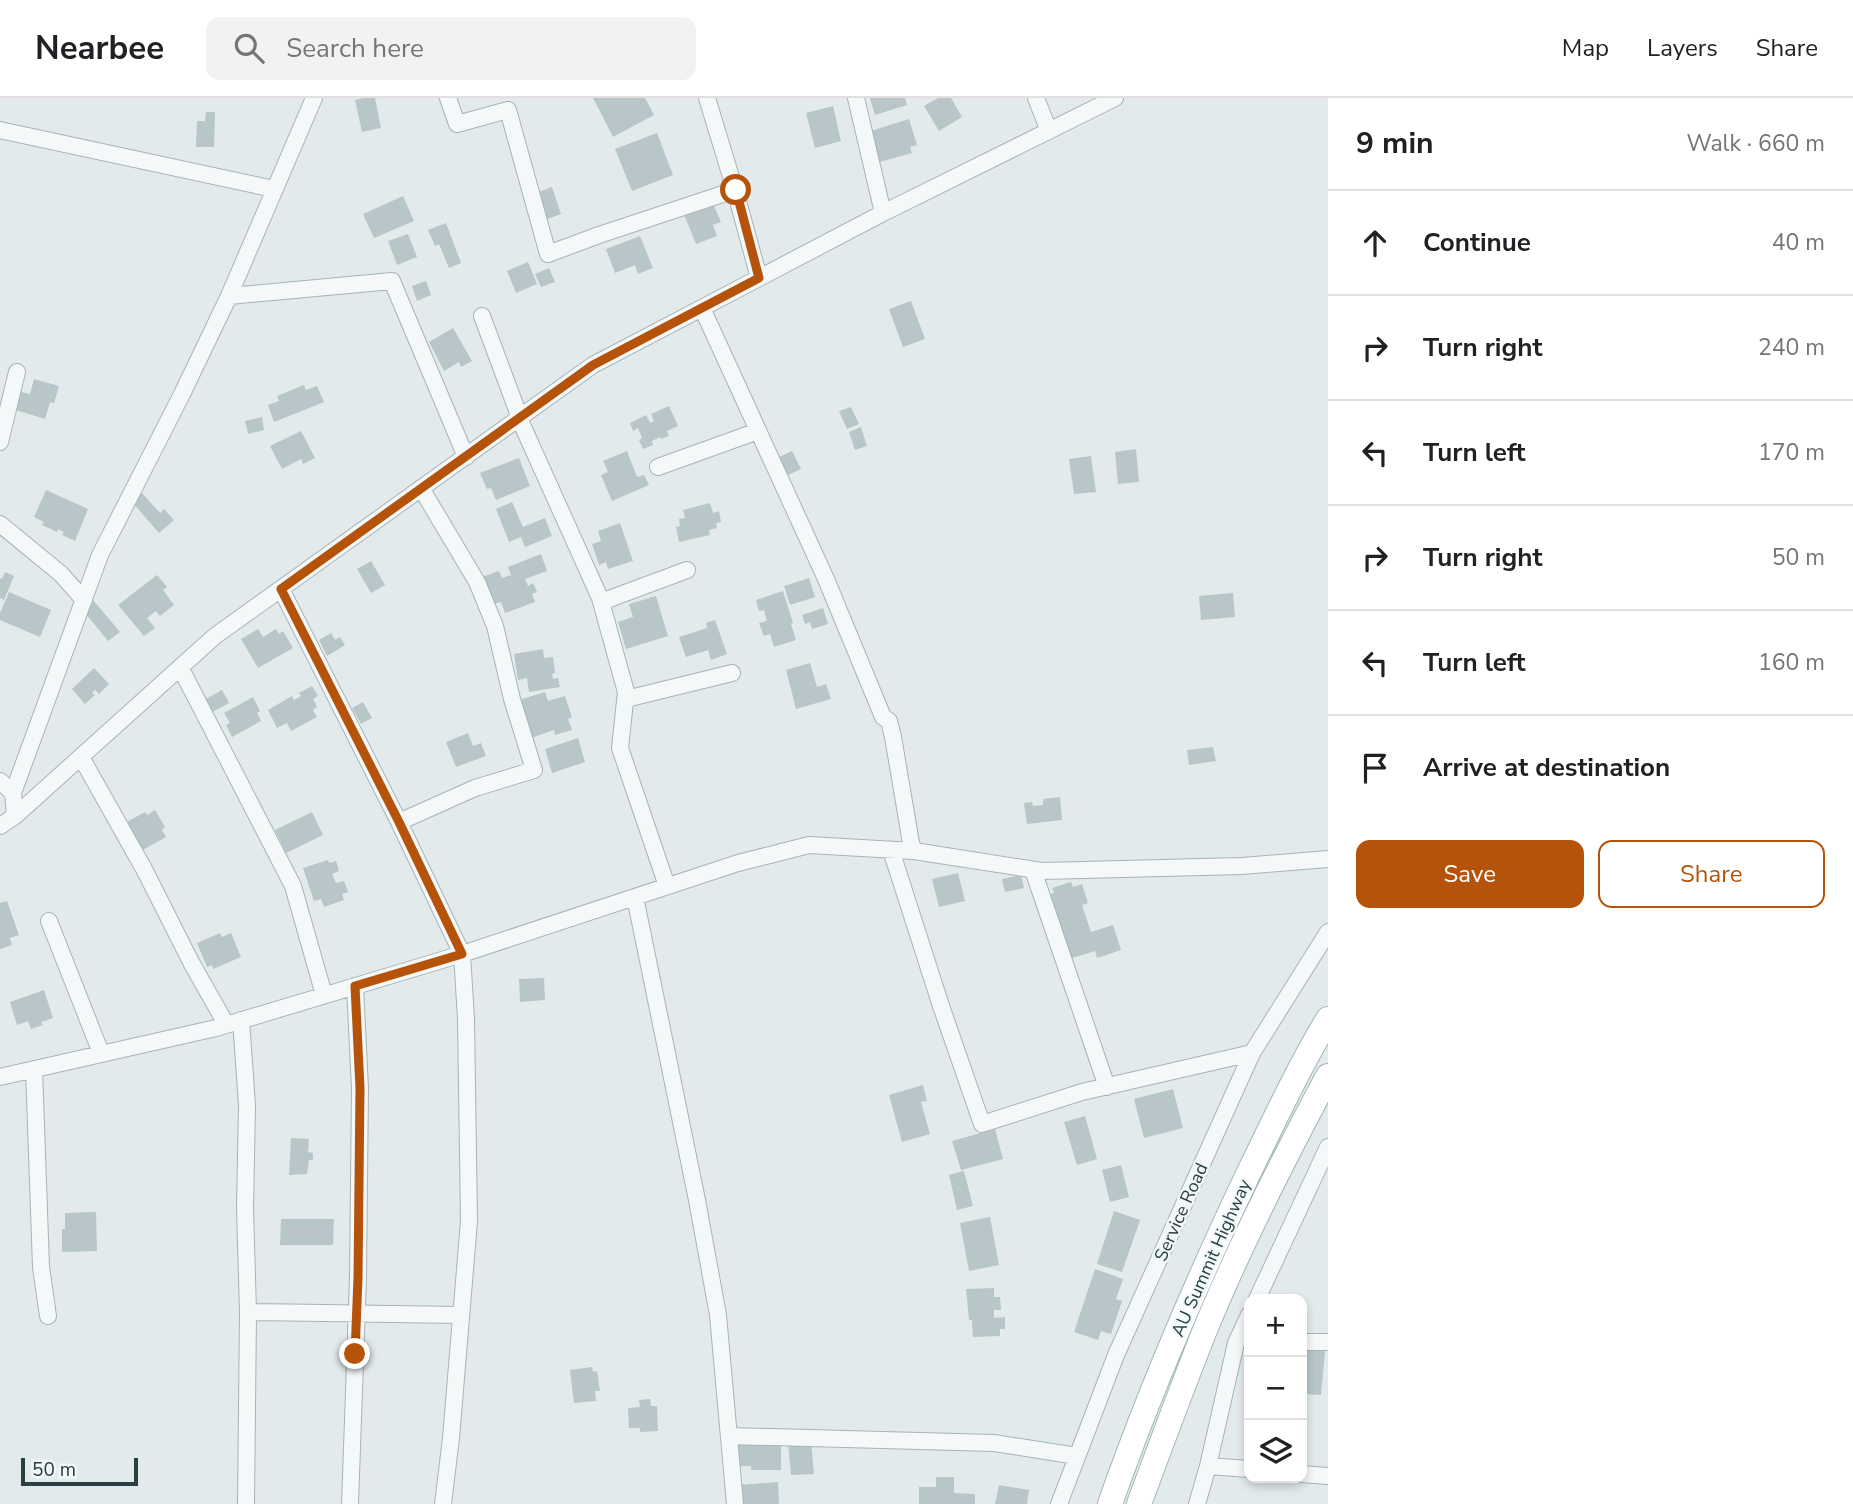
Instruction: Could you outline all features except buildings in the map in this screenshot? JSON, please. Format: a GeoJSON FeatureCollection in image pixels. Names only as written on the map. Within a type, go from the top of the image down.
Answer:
{"type":"FeatureCollection","features":[{"type":"Feature","properties":{"kind":"main road","name":"AU Summit Highway"},"geometry":{"type":"LineString","coordinates":[[1110,1504],[1211,1251],[1328,1018]]}},
{"type":"Feature","properties":{"kind":"main road","name":"AU Summit Highway"},"geometry":{"type":"LineString","coordinates":[[1139,1504],[1203,1334],[1234,1264],[1328,1076]]}},
{"type":"Feature","properties":{"kind":"street"},"geometry":{"type":"LineString","coordinates":[[15,816],[13,793],[100,555],[229,296],[314,98]]}},
{"type":"Feature","properties":{"kind":"street"},"geometry":{"type":"LineString","coordinates":[[448,98],[457,124],[508,110],[548,254],[736,190]]}},
{"type":"Feature","properties":{"kind":"street"},"geometry":{"type":"LineString","coordinates":[[707,98],[736,190],[759,278]]}},
{"type":"Feature","properties":{"kind":"street"},"geometry":{"type":"LineString","coordinates":[[856,98],[883,213]]}},
{"type":"Feature","properties":{"kind":"street"},"geometry":{"type":"LineString","coordinates":[[1035,98],[1049,131]]}},
{"type":"Feature","properties":{"kind":"street"},"geometry":{"type":"LineString","coordinates":[[0,827],[215,636],[593,365],[883,213],[1115,98]]}},
{"type":"Feature","properties":{"kind":"street"},"geometry":{"type":"LineString","coordinates":[[0,130],[274,189]]}},
{"type":"Feature","properties":{"kind":"street"},"geometry":{"type":"LineString","coordinates":[[229,296],[392,281],[466,457]]}},
{"type":"Feature","properties":{"kind":"street"},"geometry":{"type":"LineString","coordinates":[[702,308],[826,579],[883,717],[889,721],[914,851]]}},
{"type":"Feature","properties":{"kind":"street"},"geometry":{"type":"LineString","coordinates":[[482,316],[519,418],[601,602],[626,692],[620,748],[667,886]]}},
{"type":"Feature","properties":{"kind":"street"},"geometry":{"type":"LineString","coordinates":[[0,442],[17,372]]}},
{"type":"Feature","properties":{"kind":"street"},"geometry":{"type":"LineString","coordinates":[[658,467],[758,431]]}},
{"type":"Feature","properties":{"kind":"street"},"geometry":{"type":"LineString","coordinates":[[399,822],[475,788],[534,770],[512,699],[495,625],[477,582],[421,488]]}},
{"type":"Feature","properties":{"kind":"street"},"geometry":{"type":"LineString","coordinates":[[0,524],[61,574],[84,600]]}},
{"type":"Feature","properties":{"kind":"street"},"geometry":{"type":"LineString","coordinates":[[601,602],[687,570]]}},
{"type":"Feature","properties":{"kind":"street"},"geometry":{"type":"LineString","coordinates":[[281,589],[399,822],[462,954],[466,1019],[468,1221],[451,1438],[443,1504]]}},
{"type":"Feature","properties":{"kind":"street"},"geometry":{"type":"LineString","coordinates":[[180,667],[293,886],[324,995]]}},
{"type":"Feature","properties":{"kind":"street"},"geometry":{"type":"LineString","coordinates":[[625,699],[732,673]]}},
{"type":"Feature","properties":{"kind":"street"},"geometry":{"type":"LineString","coordinates":[[81,757],[144,869],[192,964],[233,1022],[247,1105],[246,1504]]}},
{"type":"Feature","properties":{"kind":"street"},"geometry":{"type":"LineString","coordinates":[[0,781],[13,793]]}},
{"type":"Feature","properties":{"kind":"street"},"geometry":{"type":"LineString","coordinates":[[0,1077],[233,1022],[462,954],[738,863],[809,845],[914,851],[1042,871],[1242,866],[1328,859]]}},
{"type":"Feature","properties":{"kind":"street"},"geometry":{"type":"LineString","coordinates":[[891,850],[982,1125],[1082,1092],[1252,1052]]}},
{"type":"Feature","properties":{"kind":"street"},"geometry":{"type":"LineString","coordinates":[[1033,870],[1107,1087]]}},
{"type":"Feature","properties":{"kind":"street"},"geometry":{"type":"LineString","coordinates":[[635,897],[718,1315],[735,1504]]}},
{"type":"Feature","properties":{"kind":"street"},"geometry":{"type":"LineString","coordinates":[[49,921],[101,1054]]}},
{"type":"Feature","properties":{"kind":"street","name":"Service Road"},"geometry":{"type":"LineString","coordinates":[[1059,1504],[1116,1354],[1252,1052],[1328,932]]}},
{"type":"Feature","properties":{"kind":"street"},"geometry":{"type":"LineString","coordinates":[[350,1504],[358,1278],[360,1088],[355,986]]}},
{"type":"Feature","properties":{"kind":"street"},"geometry":{"type":"LineString","coordinates":[[34,1069],[40,1255],[48,1316]]}},
{"type":"Feature","properties":{"kind":"street"},"geometry":{"type":"LineString","coordinates":[[1259,1294],[1328,1147]]}},
{"type":"Feature","properties":{"kind":"street"},"geometry":{"type":"LineString","coordinates":[[248,1312],[461,1315]]}},
{"type":"Feature","properties":{"kind":"street"},"geometry":{"type":"LineString","coordinates":[[1307,1342],[1328,1342]]}},
{"type":"Feature","properties":{"kind":"street"},"geometry":{"type":"LineString","coordinates":[[1197,1504],[1243,1343]]}},
{"type":"Feature","properties":{"kind":"street"},"geometry":{"type":"LineString","coordinates":[[729,1436],[994,1443],[1077,1456]]}},
{"type":"Feature","properties":{"kind":"street"},"geometry":{"type":"LineString","coordinates":[[1209,1466],[1244,1469]]}},
{"type":"Feature","properties":{"kind":"street"},"geometry":{"type":"LineString","coordinates":[[1307,1474],[1328,1476]]}},
{"type":"Feature","properties":{"kind":"route"},"geometry":{"type":"LineString","coordinates":[[355,1354],[360,1088],[355,986],[462,954],[399,822],[281,589],[593,365],[759,278],[736,190]]}}]}
